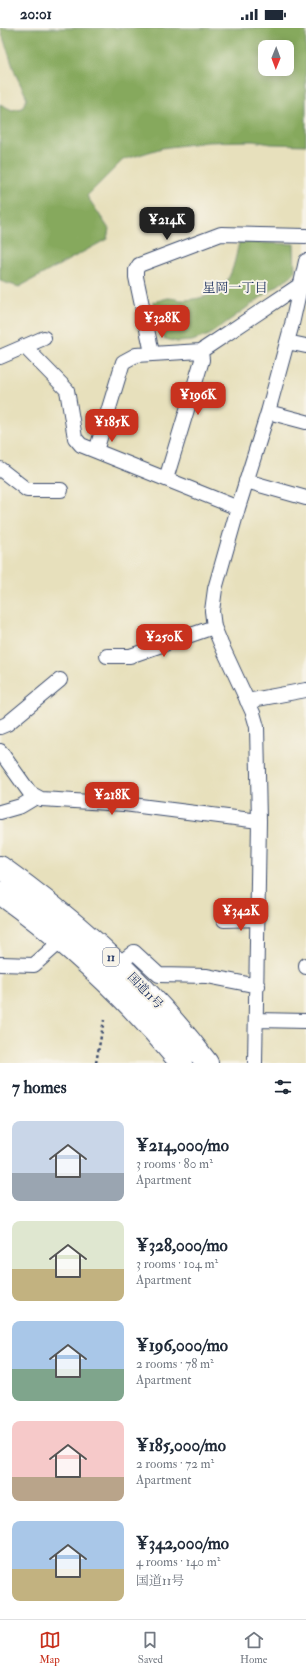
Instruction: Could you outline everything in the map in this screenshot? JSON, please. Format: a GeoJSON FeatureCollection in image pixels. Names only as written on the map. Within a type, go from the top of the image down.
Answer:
{"type":"FeatureCollection","features":[{"type":"Feature","properties":{"kind":"highway","name":"国道11号"},"geometry":{"type":"LineString","coordinates":[[0,867],[36,892],[110,970],[185,1034],[207,1063]]}},
{"type":"Feature","properties":{"kind":"highway","name":"国道11号"},"geometry":{"type":"LineString","coordinates":[[0,893],[61,942],[110,970],[138,1013],[181,1063]]}},
{"type":"Feature","properties":{"kind":"street"},"geometry":{"type":"LineString","coordinates":[[152,353],[136,277],[136,270],[139,265],[221,234],[306,236]]}},
{"type":"Feature","properties":{"kind":"street"},"geometry":{"type":"LineString","coordinates":[[255,1063],[258,986],[259,821],[257,727],[214,627],[212,611],[215,589],[246,480],[268,412],[287,342],[306,261]]}},
{"type":"Feature","properties":{"kind":"street"},"geometry":{"type":"LineString","coordinates":[[96,451],[123,362],[136,355],[201,350],[300,285]]}},
{"type":"Feature","properties":{"kind":"street"},"geometry":{"type":"LineString","coordinates":[[0,357],[44,338]]}},
{"type":"Feature","properties":{"kind":"street"},"geometry":{"type":"LineString","coordinates":[[287,342],[306,346]]}},
{"type":"Feature","properties":{"kind":"street"},"geometry":{"type":"LineString","coordinates":[[24,346],[67,390],[75,438],[81,445],[238,508]]}},
{"type":"Feature","properties":{"kind":"street"},"geometry":{"type":"LineString","coordinates":[[166,479],[202,360],[201,350]]}},
{"type":"Feature","properties":{"kind":"street"},"geometry":{"type":"LineString","coordinates":[[268,412],[306,422]]}},
{"type":"Feature","properties":{"kind":"street"},"geometry":{"type":"LineString","coordinates":[[0,469],[27,490],[60,490]]}},
{"type":"Feature","properties":{"kind":"street"},"geometry":{"type":"LineString","coordinates":[[246,480],[306,498]]}},
{"type":"Feature","properties":{"kind":"street"},"geometry":{"type":"LineString","coordinates":[[107,656],[130,656],[214,627]]}},
{"type":"Feature","properties":{"kind":"street"},"geometry":{"type":"LineString","coordinates":[[0,727],[7,724],[60,680]]}},
{"type":"Feature","properties":{"kind":"street"},"geometry":{"type":"LineString","coordinates":[[247,701],[306,690]]}},
{"type":"Feature","properties":{"kind":"street"},"geometry":{"type":"LineString","coordinates":[[0,751],[30,793],[41,799],[124,804],[259,821]]}},
{"type":"Feature","properties":{"kind":"street"},"geometry":{"type":"LineString","coordinates":[[0,812],[21,806],[36,797]]}},
{"type":"Feature","properties":{"kind":"street"},"geometry":{"type":"LineString","coordinates":[[224,920],[258,919]]}},
{"type":"Feature","properties":{"kind":"street"},"geometry":{"type":"LineString","coordinates":[[0,964],[34,965],[61,942]]}},
{"type":"Feature","properties":{"kind":"street"},"geometry":{"type":"LineString","coordinates":[[110,970],[134,952],[159,975],[207,976],[258,986]]}},
{"type":"Feature","properties":{"kind":"street"},"geometry":{"type":"LineString","coordinates":[[257,1020],[306,1021]]}},
{"type":"Feature","properties":{"kind":"path"},"geometry":{"type":"LineString","coordinates":[[96,1063],[104,1020]]}},
{"type":"Feature","properties":{"kind":"green space"},"geometry":{"type":"Polygon","coordinates":[[[0,28],[306,28],[306,145],[271,144],[253,141],[207,142],[162,148],[123,160],[87,196],[109,229],[107,239],[19,287],[0,281],[0,104],[12,110],[22,108],[27,98],[15,73],[0,28]]]}},
{"type":"Feature","properties":{"kind":"green space"},"geometry":{"type":"Polygon","coordinates":[[[239,242],[294,244],[295,273],[209,335],[192,341],[177,342],[165,339],[159,332],[153,302],[168,298],[184,300],[198,298],[210,295],[218,290],[225,284],[233,267],[239,242]]]}},
{"type":"Feature","properties":{"kind":"district","name":"星岡一丁目"},"geometry":{"type":"Point","coordinates":[235,288]}}]}
